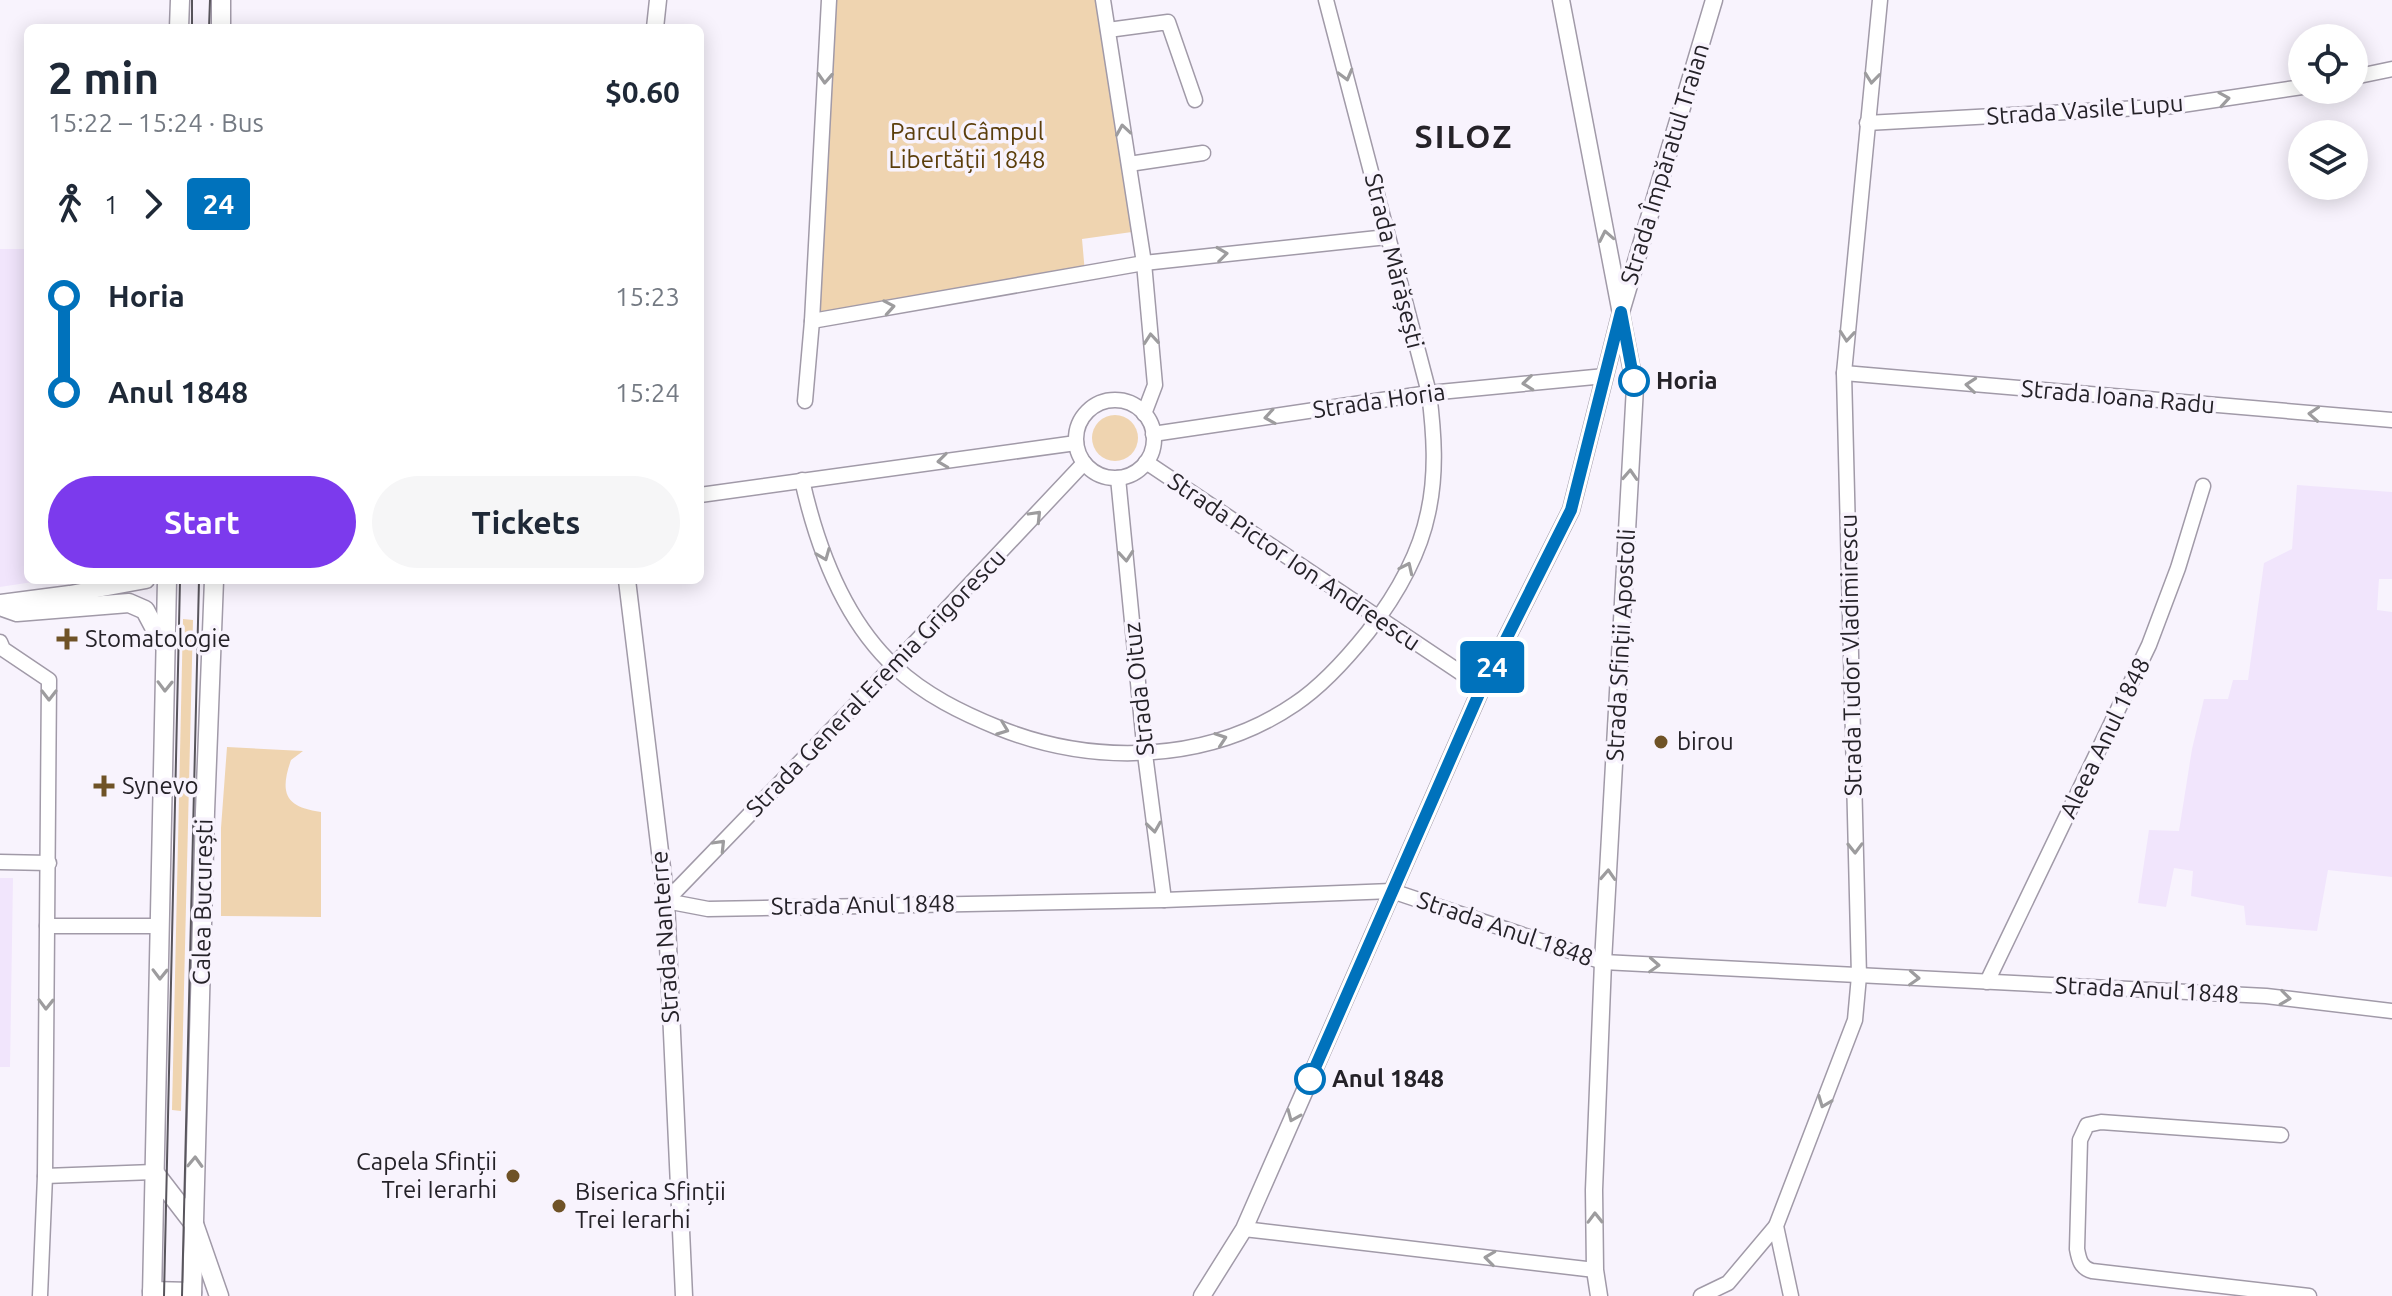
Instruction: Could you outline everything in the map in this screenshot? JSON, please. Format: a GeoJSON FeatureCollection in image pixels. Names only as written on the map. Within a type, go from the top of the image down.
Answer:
{"type":"FeatureCollection","features":[{"type":"Feature","properties":{"kind":"main road"},"geometry":{"type":"LineString","coordinates":[[179,24],[180,0]]}},
{"type":"Feature","properties":{"kind":"main road"},"geometry":{"type":"LineString","coordinates":[[221,0],[221,24]]}},
{"type":"Feature","properties":{"kind":"main road","name":"Calea București"},"geometry":{"type":"LineString","coordinates":[[152,1294],[167,584]]}},
{"type":"Feature","properties":{"kind":"main road","name":"Calea București"},"geometry":{"type":"LineString","coordinates":[[192,1294],[214,584]]}},
{"type":"Feature","properties":{"kind":"main road"},"geometry":{"type":"LineString","coordinates":[[0,604],[17,612],[129,603],[145,610],[166,649]]}},
{"type":"Feature","properties":{"kind":"main road"},"geometry":{"type":"LineString","coordinates":[[154,1172],[194,1224],[219,1296]]}},
{"type":"Feature","properties":{"kind":"main road"},"geometry":{"type":"LineString","coordinates":[[152,1294],[192,1294]]}},
{"type":"Feature","properties":{"kind":"street"},"geometry":{"type":"LineString","coordinates":[[655,24],[658,0]]}},
{"type":"Feature","properties":{"kind":"street"},"geometry":{"type":"LineString","coordinates":[[805,401],[829,0]]}},
{"type":"Feature","properties":{"kind":"street"},"geometry":{"type":"LineString","coordinates":[[1103,0],[1144,263],[1155,385],[1144,414]]}},
{"type":"Feature","properties":{"kind":"street","name":"Strada Mărășești"},"geometry":{"type":"LineString","coordinates":[[802,480],[811,523],[826,562],[867,635],[893,666],[914,683],[966,714],[1009,732],[1048,745],[1096,754],[1145,754],[1213,742],[1265,722],[1297,703],[1325,678],[1356,648],[1394,596],[1411,563],[1428,514],[1435,444],[1429,393],[1326,0]]}},
{"type":"Feature","properties":{"kind":"street","name":"Strada Sfinții Apostoli"},"geometry":{"type":"LineString","coordinates":[[1561,0],[1635,387],[1603,962],[1594,1190],[1595,1270],[1599,1296]]}},
{"type":"Feature","properties":{"kind":"street","name":"Strada Împăratul Traian"},"geometry":{"type":"LineString","coordinates":[[1202,1296],[1244,1229],[1482,687],[1571,510],[1621,312],[1714,0]]}},
{"type":"Feature","properties":{"kind":"street","name":"Strada Tudor Vladimirescu"},"geometry":{"type":"LineString","coordinates":[[1776,1226],[1855,1020],[1859,976],[1844,373],[1880,0]]}},
{"type":"Feature","properties":{"kind":"street"},"geometry":{"type":"LineString","coordinates":[[1108,30],[1168,22],[1195,100]]}},
{"type":"Feature","properties":{"kind":"street"},"geometry":{"type":"LineString","coordinates":[[2368,74],[2392,69]]}},
{"type":"Feature","properties":{"kind":"street","name":"Strada Vasile Lupu"},"geometry":{"type":"LineString","coordinates":[[1867,123],[2175,106],[2288,89]]}},
{"type":"Feature","properties":{"kind":"street"},"geometry":{"type":"LineString","coordinates":[[1129,164],[1203,153]]}},
{"type":"Feature","properties":{"kind":"street"},"geometry":{"type":"LineString","coordinates":[[812,321],[1144,263],[1387,237]]}},
{"type":"Feature","properties":{"kind":"street","name":"Strada Ioana Radu"},"geometry":{"type":"LineString","coordinates":[[1844,373],[2392,420]]}},
{"type":"Feature","properties":{"kind":"street","name":"Strada Horia"},"geometry":{"type":"LineString","coordinates":[[1153,434],[1429,393],[1605,376]]}},
{"type":"Feature","properties":{"kind":"street"},"geometry":{"type":"LineString","coordinates":[[1123,401],[1135,406],[1144,414],[1153,434],[1151,454],[1146,462],[1138,470],[1118,478],[1094,472],[1084,463],[1076,443],[1081,420],[1099,403],[1123,401]]}},
{"type":"Feature","properties":{"kind":"street"},"geometry":{"type":"LineString","coordinates":[[704,494],[1076,443]]}},
{"type":"Feature","properties":{"kind":"street","name":"Strada Pictor Ion Andreescu"},"geometry":{"type":"LineString","coordinates":[[1146,462],[1482,687]]}},
{"type":"Feature","properties":{"kind":"street","name":"Strada General Eremia Grigorescu"},"geometry":{"type":"LineString","coordinates":[[666,901],[1084,463]]}},
{"type":"Feature","properties":{"kind":"street","name":"Strada Oituz"},"geometry":{"type":"LineString","coordinates":[[1118,478],[1145,754],[1164,900]]}},
{"type":"Feature","properties":{"kind":"street","name":"Aleea Anul 1848"},"geometry":{"type":"LineString","coordinates":[[1987,982],[2149,645],[2178,568],[2203,486]]}},
{"type":"Feature","properties":{"kind":"street"},"geometry":{"type":"LineString","coordinates":[[0,604],[124,584]]}},
{"type":"Feature","properties":{"kind":"street","name":"Strada Nanterre"},"geometry":{"type":"LineString","coordinates":[[627,584],[666,901],[684,1296]]}},
{"type":"Feature","properties":{"kind":"street"},"geometry":{"type":"LineString","coordinates":[[0,642],[3,649],[49,680],[45,1176],[40,1296]]}},
{"type":"Feature","properties":{"kind":"street"},"geometry":{"type":"LineString","coordinates":[[0,862],[49,863]]}},
{"type":"Feature","properties":{"kind":"street","name":"Strada Anul 1848"},"geometry":{"type":"LineString","coordinates":[[666,901],[708,909],[1164,900],[1392,891],[1603,962],[2266,996],[2392,1011]]}},
{"type":"Feature","properties":{"kind":"street"},"geometry":{"type":"LineString","coordinates":[[47,926],[161,926]]}},
{"type":"Feature","properties":{"kind":"street"},"geometry":{"type":"LineString","coordinates":[[2281,1135],[2101,1122],[2087,1125],[2080,1140],[2077,1249],[2081,1264],[2092,1271],[2309,1296]]}},
{"type":"Feature","properties":{"kind":"street"},"geometry":{"type":"LineString","coordinates":[[45,1176],[154,1172]]}},
{"type":"Feature","properties":{"kind":"street"},"geometry":{"type":"LineString","coordinates":[[1701,1296],[1728,1283],[1776,1226]]}},
{"type":"Feature","properties":{"kind":"street"},"geometry":{"type":"LineString","coordinates":[[1776,1226],[1791,1296]]}},
{"type":"Feature","properties":{"kind":"street"},"geometry":{"type":"LineString","coordinates":[[1244,1229],[1595,1270]]}},
{"type":"Feature","properties":{"kind":"shaded area"},"geometry":{"type":"Polygon","coordinates":[[[0,249],[24,249],[24,583],[0,587],[0,249]]]}},
{"type":"Feature","properties":{"kind":"shaded area"},"geometry":{"type":"Polygon","coordinates":[[[2297,485],[2392,492],[2392,579],[2379,579],[2377,610],[2392,612],[2392,877],[2328,870],[2317,931],[2246,925],[2244,906],[2191,896],[2193,871],[2174,868],[2166,907],[2138,903],[2149,830],[2179,831],[2192,749],[2204,699],[2228,699],[2233,680],[2248,680],[2264,563],[2292,549],[2297,485]]]}},
{"type":"Feature","properties":{"kind":"shaded area"},"geometry":{"type":"Polygon","coordinates":[[[0,878],[13,878],[10,1067],[0,1067],[0,878]]]}},
{"type":"Feature","properties":{"kind":"green space","name":"Parcul Câmpul Libertății 1848"},"geometry":{"type":"Polygon","coordinates":[[[829,0],[1103,0],[1139,231],[1082,239],[1085,273],[812,321],[829,0]]]}},
{"type":"Feature","properties":{"kind":"green space"},"geometry":{"type":"Polygon","coordinates":[[[1115,415],[1131,422],[1138,438],[1131,454],[1115,461],[1099,454],[1092,438],[1099,422],[1115,415]]]}},
{"type":"Feature","properties":{"kind":"green space"},"geometry":{"type":"Polygon","coordinates":[[[183,619],[193,620],[181,1111],[172,1110],[183,619]]]}},
{"type":"Feature","properties":{"kind":"green space"},"geometry":{"type":"Polygon","coordinates":[[[227,747],[303,751],[291,760],[286,790],[288,797],[300,807],[321,812],[321,917],[221,916],[221,828],[227,747]]]}},
{"type":"Feature","properties":{"kind":"tram line"},"geometry":{"type":"LineString","coordinates":[[192,0],[192,24]]}},
{"type":"Feature","properties":{"kind":"tram line"},"geometry":{"type":"LineString","coordinates":[[209,24],[210,0]]}},
{"type":"Feature","properties":{"kind":"tram line"},"geometry":{"type":"LineString","coordinates":[[164,1296],[180,584]]}},
{"type":"Feature","properties":{"kind":"tram line"},"geometry":{"type":"LineString","coordinates":[[182,1296],[199,584]]}},
{"type":"Feature","properties":{"kind":"bus line","name":"24"},"geometry":{"type":"LineString","coordinates":[[1310,1079],[1482,687],[1571,510],[1621,312],[1634,381]]}},
{"type":"Feature","properties":{"kind":"place","name":"Horia"},"geometry":{"type":"Point","coordinates":[1634,381]}},
{"type":"Feature","properties":{"kind":"place","name":"Stomatologie"},"geometry":{"type":"Point","coordinates":[67,639]}},
{"type":"Feature","properties":{"kind":"place","name":"birou"},"geometry":{"type":"Point","coordinates":[1661,742]}},
{"type":"Feature","properties":{"kind":"place","name":"Synevo"},"geometry":{"type":"Point","coordinates":[104,786]}},
{"type":"Feature","properties":{"kind":"place","name":"Anul 1848"},"geometry":{"type":"Point","coordinates":[1310,1079]}},
{"type":"Feature","properties":{"kind":"place","name":"Capela Sfinții Trei Ierarhi"},"geometry":{"type":"Point","coordinates":[513,1176]}},
{"type":"Feature","properties":{"kind":"place","name":"Biserica Sfinții Trei Ierarhi"},"geometry":{"type":"Point","coordinates":[559,1206]}},
{"type":"Feature","properties":{"kind":"district","name":"SILOZ"},"geometry":{"type":"Point","coordinates":[1464,137]}}]}
